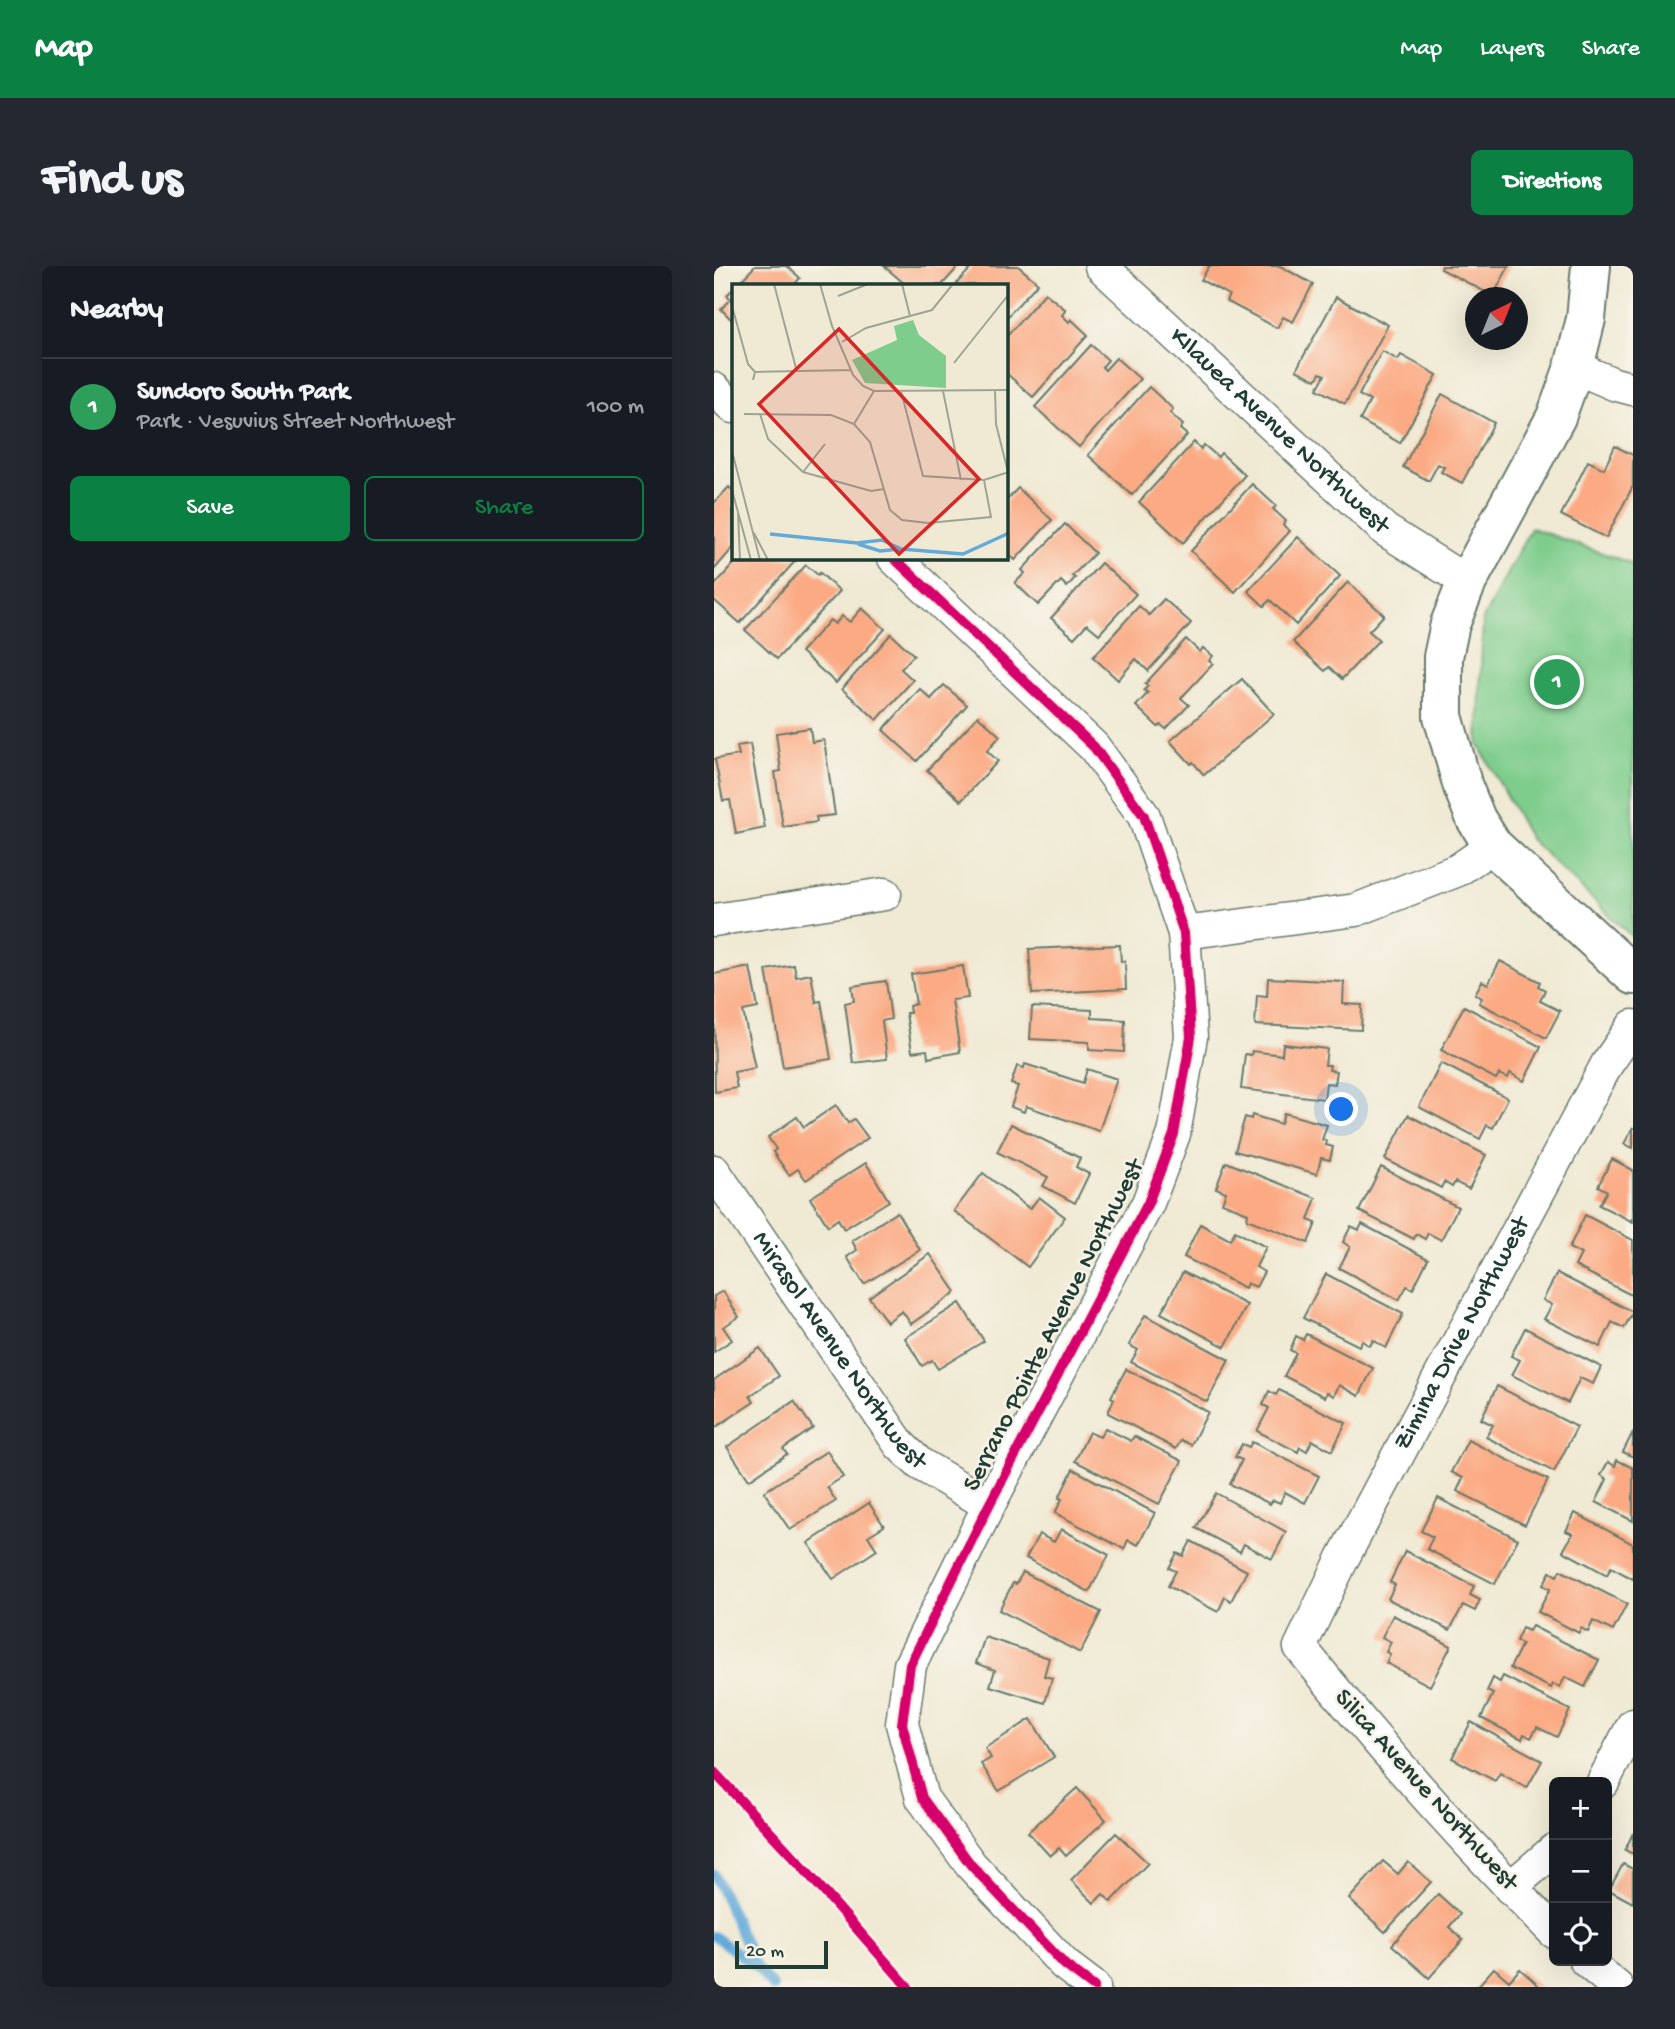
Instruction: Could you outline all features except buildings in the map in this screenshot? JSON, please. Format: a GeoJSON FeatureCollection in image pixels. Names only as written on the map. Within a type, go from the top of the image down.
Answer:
{"type":"FeatureCollection","features":[{"type":"Feature","properties":{"kind":"street"},"geometry":{"type":"LineString","coordinates":[[1591,266],[1586,319],[1574,366],[1556,417],[1467,582],[1450,624],[1443,657],[1443,716],[1463,787],[1476,819],[1493,846],[1633,975]]}},
{"type":"Feature","properties":{"kind":"street","name":"KIlauea Avenue Northwest"},"geometry":{"type":"LineString","coordinates":[[1121,273],[1385,530],[1467,582]]}},
{"type":"Feature","properties":{"kind":"street"},"geometry":{"type":"LineString","coordinates":[[1574,366],[1614,384],[1633,389]]}},
{"type":"Feature","properties":{"kind":"street"},"geometry":{"type":"LineString","coordinates":[[714,389],[732,406]]}},
{"type":"Feature","properties":{"kind":"street","name":"Serrano Pointe Avenue Northwest"},"geometry":{"type":"LineString","coordinates":[[896,560],[1094,747],[1144,816],[1184,933],[1191,1038],[1174,1134],[1148,1203],[989,1506],[910,1665],[902,1724],[922,1798],[971,1865],[1065,1965],[1094,1987]]}},
{"type":"Feature","properties":{"kind":"street"},"geometry":{"type":"LineString","coordinates":[[1184,933],[1356,911],[1458,870],[1493,846]]}},
{"type":"Feature","properties":{"kind":"street"},"geometry":{"type":"LineString","coordinates":[[714,920],[885,894]]}},
{"type":"Feature","properties":{"kind":"street","name":"Zimina Drive Northwest"},"geometry":{"type":"LineString","coordinates":[[1300,1647],[1343,1558],[1607,1063],[1633,1026]]}},
{"type":"Feature","properties":{"kind":"street","name":"Mirasol Avenue Northwest"},"geometry":{"type":"LineString","coordinates":[[714,1171],[900,1445],[920,1464],[989,1506]]}},
{"type":"Feature","properties":{"kind":"street","name":"Silica Avenue Northwest"},"geometry":{"type":"LineString","coordinates":[[1300,1647],[1345,1704],[1510,1888],[1549,1927]]}},
{"type":"Feature","properties":{"kind":"street"},"geometry":{"type":"LineString","coordinates":[[1606,1777],[1633,1725]]}},
{"type":"Feature","properties":{"kind":"street"},"geometry":{"type":"LineString","coordinates":[[1510,1888],[1549,1854]]}},
{"type":"Feature","properties":{"kind":"street"},"geometry":{"type":"LineString","coordinates":[[1592,1966],[1617,1987]]}},
{"type":"Feature","properties":{"kind":"green space"},"geometry":{"type":"Polygon","coordinates":[[[1531,528],[1633,564],[1633,938],[1530,839],[1478,744],[1483,619],[1531,528]]]}},
{"type":"Feature","properties":{"kind":"waterway"},"geometry":{"type":"LineString","coordinates":[[714,1874],[756,1967],[773,1987]]}},
{"type":"Feature","properties":{"kind":"waterway"},"geometry":{"type":"LineString","coordinates":[[714,1936],[753,1965]]}},
{"type":"Feature","properties":{"kind":"cycle path"},"geometry":{"type":"LineString","coordinates":[[896,560],[1094,747],[1144,816],[1184,933],[1191,1037],[1174,1134],[1148,1203],[989,1505],[910,1665],[902,1724],[922,1798],[971,1865],[1065,1965],[1094,1987]]}},
{"type":"Feature","properties":{"kind":"cycle path"},"geometry":{"type":"LineString","coordinates":[[714,1772],[908,1987]]}},
{"type":"Feature","properties":{"kind":"place","name":"Sundoro South Park"},"geometry":{"type":"Point","coordinates":[1557,682]}}]}
